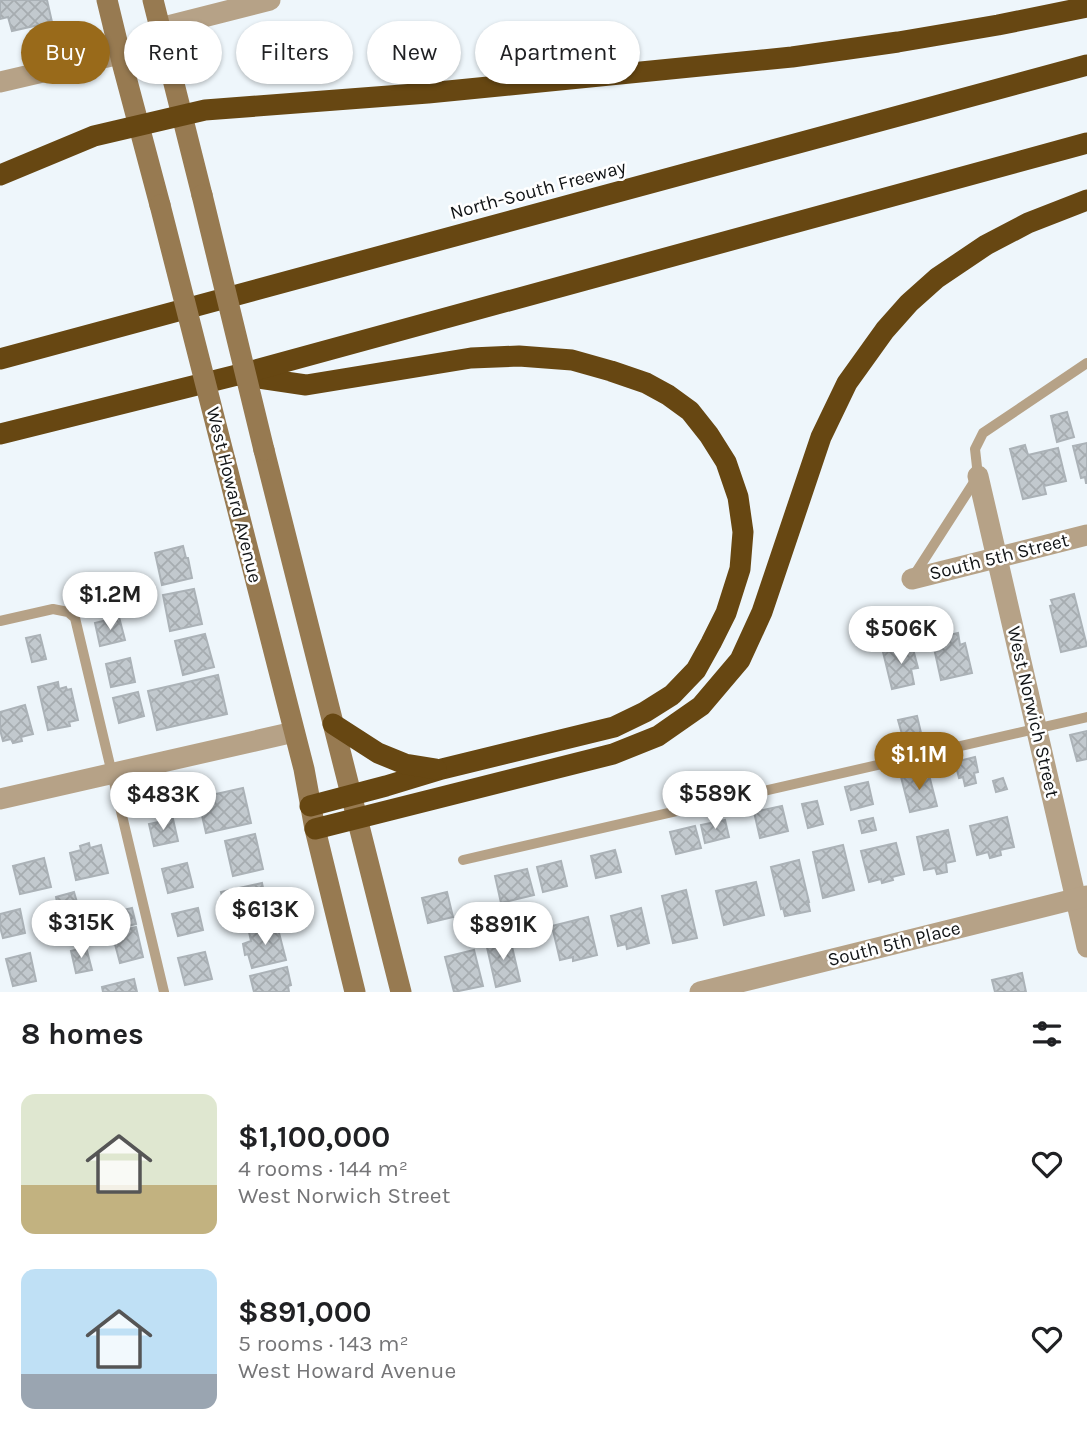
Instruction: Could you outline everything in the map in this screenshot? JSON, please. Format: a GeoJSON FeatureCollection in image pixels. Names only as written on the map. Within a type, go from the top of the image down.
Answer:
{"type":"FeatureCollection","features":[{"type":"Feature","properties":{"kind":"highway"},"geometry":{"type":"LineString","coordinates":[[0,175],[94,136],[205,110],[428,93],[792,57],[898,42],[1087,7]]}},
{"type":"Feature","properties":{"kind":"highway","name":"North-South Freeway"},"geometry":{"type":"LineString","coordinates":[[0,359],[1087,65]]}},
{"type":"Feature","properties":{"kind":"highway"},"geometry":{"type":"LineString","coordinates":[[0,434],[237,375],[1087,143]]}},
{"type":"Feature","properties":{"kind":"highway"},"geometry":{"type":"LineString","coordinates":[[315,829],[613,754],[658,736],[701,706],[740,660],[762,612],[821,437],[847,383],[885,330],[909,303],[937,278],[986,245],[1027,223],[1087,200]]}},
{"type":"Feature","properties":{"kind":"highway"},"geometry":{"type":"LineString","coordinates":[[237,375],[306,385],[471,358],[519,355],[572,360],[646,383],[690,411],[726,462],[738,497],[743,532],[740,569],[726,613],[696,670],[672,695],[614,727],[442,769],[310,806]]}},
{"type":"Feature","properties":{"kind":"highway"},"geometry":{"type":"LineString","coordinates":[[333,724],[378,754],[405,764],[442,769]]}},
{"type":"Feature","properties":{"kind":"main road","name":"West Howard Avenue"},"geometry":{"type":"LineString","coordinates":[[107,0],[304,769],[315,829],[355,992]]}},
{"type":"Feature","properties":{"kind":"main road","name":"West Howard Avenue"},"geometry":{"type":"LineString","coordinates":[[153,0],[158,21]]}},
{"type":"Feature","properties":{"kind":"main road","name":"West Howard Avenue"},"geometry":{"type":"LineString","coordinates":[[174,84],[401,992]]}},
{"type":"Feature","properties":{"kind":"street"},"geometry":{"type":"LineString","coordinates":[[188,21],[270,0]]}},
{"type":"Feature","properties":{"kind":"street"},"geometry":{"type":"LineString","coordinates":[[0,82],[120,54]]}},
{"type":"Feature","properties":{"kind":"street","name":"West Norwich Street"},"geometry":{"type":"LineString","coordinates":[[978,476],[1037,729],[1082,897],[1087,947]]}},
{"type":"Feature","properties":{"kind":"street","name":"South 5th Street"},"geometry":{"type":"LineString","coordinates":[[912,579],[1087,536]]}},
{"type":"Feature","properties":{"kind":"street"},"geometry":{"type":"LineString","coordinates":[[0,799],[294,732]]}},
{"type":"Feature","properties":{"kind":"street","name":"South 5th Place"},"geometry":{"type":"LineString","coordinates":[[700,992],[1082,897]]}},
{"type":"Feature","properties":{"kind":"lane"},"geometry":{"type":"LineString","coordinates":[[912,579],[978,476],[975,449],[984,433],[1087,363]]}},
{"type":"Feature","properties":{"kind":"lane"},"geometry":{"type":"LineString","coordinates":[[0,621],[53,609],[68,612],[75,618],[164,992]]}},
{"type":"Feature","properties":{"kind":"lane"},"geometry":{"type":"LineString","coordinates":[[463,860],[1087,717]]}},
{"type":"Feature","properties":{"kind":"building"},"geometry":{"type":"Polygon","coordinates":[[[0,0],[47,0],[52,21],[21,21],[21,29],[12,31],[8,17],[0,19],[0,0]]]}},
{"type":"Feature","properties":{"kind":"building"},"geometry":{"type":"Polygon","coordinates":[[[1067,412],[1074,437],[1057,442],[1051,416],[1067,412]]]}},
{"type":"Feature","properties":{"kind":"building"},"geometry":{"type":"Polygon","coordinates":[[[1087,443],[1086,483],[1085,477],[1081,478],[1073,446],[1087,443]]]}},
{"type":"Feature","properties":{"kind":"building"},"geometry":{"type":"Polygon","coordinates":[[[1025,445],[1028,455],[1058,448],[1066,481],[1044,486],[1046,494],[1023,499],[1010,449],[1025,445]]]}},
{"type":"Feature","properties":{"kind":"building"},"geometry":{"type":"Polygon","coordinates":[[[183,546],[192,578],[162,585],[155,553],[183,546]]]}},
{"type":"Feature","properties":{"kind":"building"},"geometry":{"type":"Polygon","coordinates":[[[111,578],[115,595],[88,602],[84,585],[111,578]]]}},
{"type":"Feature","properties":{"kind":"building"},"geometry":{"type":"Polygon","coordinates":[[[194,589],[202,624],[170,631],[163,595],[194,589]]]}},
{"type":"Feature","properties":{"kind":"building"},"geometry":{"type":"Polygon","coordinates":[[[1074,594],[1087,646],[1061,652],[1050,606],[1053,605],[1051,600],[1074,594]]]}},
{"type":"Feature","properties":{"kind":"building"},"geometry":{"type":"Polygon","coordinates":[[[119,617],[125,640],[100,646],[95,623],[119,617]]]}},
{"type":"Feature","properties":{"kind":"building"},"geometry":{"type":"Polygon","coordinates":[[[958,633],[960,645],[965,643],[972,673],[941,680],[932,639],[958,633]]]}},
{"type":"Feature","properties":{"kind":"building"},"geometry":{"type":"Polygon","coordinates":[[[205,634],[214,667],[183,675],[175,641],[205,634]]]}},
{"type":"Feature","properties":{"kind":"building"},"geometry":{"type":"Polygon","coordinates":[[[40,635],[46,659],[32,662],[26,638],[40,635]]]}},
{"type":"Feature","properties":{"kind":"building"},"geometry":{"type":"Polygon","coordinates":[[[912,645],[918,668],[911,669],[914,684],[892,689],[883,652],[912,645]]]}},
{"type":"Feature","properties":{"kind":"building"},"geometry":{"type":"Polygon","coordinates":[[[130,658],[135,682],[111,687],[106,664],[130,658]]]}},
{"type":"Feature","properties":{"kind":"building"},"geometry":{"type":"Polygon","coordinates":[[[218,675],[227,714],[157,730],[148,691],[218,675]]]}},
{"type":"Feature","properties":{"kind":"building"},"geometry":{"type":"Polygon","coordinates":[[[58,682],[59,689],[71,689],[78,720],[69,722],[70,726],[48,730],[38,687],[58,682]]]}},
{"type":"Feature","properties":{"kind":"building"},"geometry":{"type":"Polygon","coordinates":[[[138,692],[144,716],[119,723],[113,698],[138,692]]]}},
{"type":"Feature","properties":{"kind":"building"},"geometry":{"type":"Polygon","coordinates":[[[25,705],[33,734],[21,737],[22,741],[3,741],[0,712],[25,705]]]}},
{"type":"Feature","properties":{"kind":"building"},"geometry":{"type":"Polygon","coordinates":[[[917,716],[922,737],[904,741],[898,720],[917,716]]]}},
{"type":"Feature","properties":{"kind":"building"},"geometry":{"type":"Polygon","coordinates":[[[1087,731],[1087,759],[1077,761],[1070,735],[1087,731]]]}},
{"type":"Feature","properties":{"kind":"building"},"geometry":{"type":"Polygon","coordinates":[[[975,757],[978,772],[974,773],[976,783],[965,786],[963,777],[959,778],[955,762],[975,757]]]}},
{"type":"Feature","properties":{"kind":"building"},"geometry":{"type":"Polygon","coordinates":[[[928,771],[937,806],[910,812],[901,777],[928,771]]]}},
{"type":"Feature","properties":{"kind":"building"},"geometry":{"type":"Polygon","coordinates":[[[1003,778],[1007,789],[996,792],[993,781],[1003,778]]]}},
{"type":"Feature","properties":{"kind":"building"},"geometry":{"type":"Polygon","coordinates":[[[868,782],[873,804],[851,810],[845,787],[868,782]]]}},
{"type":"Feature","properties":{"kind":"building"},"geometry":{"type":"Polygon","coordinates":[[[243,788],[251,823],[206,833],[198,798],[243,788]]]}},
{"type":"Feature","properties":{"kind":"building"},"geometry":{"type":"Polygon","coordinates":[[[817,801],[823,824],[808,828],[802,804],[817,801]]]}},
{"type":"Feature","properties":{"kind":"building"},"geometry":{"type":"Polygon","coordinates":[[[782,806],[788,831],[760,838],[754,812],[782,806]]]}},
{"type":"Feature","properties":{"kind":"building"},"geometry":{"type":"Polygon","coordinates":[[[1007,817],[1014,847],[1000,850],[1001,855],[990,858],[988,852],[977,855],[970,826],[1007,817]]]}},
{"type":"Feature","properties":{"kind":"building"},"geometry":{"type":"Polygon","coordinates":[[[873,818],[876,830],[862,833],[859,821],[873,818]]]}},
{"type":"Feature","properties":{"kind":"building"},"geometry":{"type":"Polygon","coordinates":[[[173,819],[178,841],[154,846],[149,824],[173,819]]]}},
{"type":"Feature","properties":{"kind":"building"},"geometry":{"type":"Polygon","coordinates":[[[725,820],[729,837],[705,843],[701,825],[725,820]]]}},
{"type":"Feature","properties":{"kind":"building"},"geometry":{"type":"Polygon","coordinates":[[[695,826],[701,848],[676,854],[670,832],[695,826]]]}},
{"type":"Feature","properties":{"kind":"building"},"geometry":{"type":"Polygon","coordinates":[[[948,830],[955,861],[946,863],[947,872],[937,874],[935,868],[924,870],[917,837],[948,830]]]}},
{"type":"Feature","properties":{"kind":"building"},"geometry":{"type":"Polygon","coordinates":[[[255,834],[263,869],[233,876],[225,841],[255,834]]]}},
{"type":"Feature","properties":{"kind":"building"},"geometry":{"type":"Polygon","coordinates":[[[89,843],[90,848],[101,845],[108,873],[76,880],[70,853],[81,850],[80,846],[89,843]]]}},
{"type":"Feature","properties":{"kind":"building"},"geometry":{"type":"Polygon","coordinates":[[[896,843],[904,874],[882,883],[881,879],[869,882],[861,851],[896,843]]]}},
{"type":"Feature","properties":{"kind":"building"},"geometry":{"type":"Polygon","coordinates":[[[843,845],[854,890],[823,898],[813,852],[843,845]]]}},
{"type":"Feature","properties":{"kind":"building"},"geometry":{"type":"Polygon","coordinates":[[[615,850],[621,872],[596,878],[591,856],[615,850]]]}},
{"type":"Feature","properties":{"kind":"building"},"geometry":{"type":"Polygon","coordinates":[[[44,858],[51,887],[20,894],[13,866],[44,858]]]}},
{"type":"Feature","properties":{"kind":"building"},"geometry":{"type":"Polygon","coordinates":[[[799,860],[810,911],[785,916],[771,867],[799,860]]]}},
{"type":"Feature","properties":{"kind":"building"},"geometry":{"type":"Polygon","coordinates":[[[561,861],[567,886],[543,892],[537,867],[561,861]]]}},
{"type":"Feature","properties":{"kind":"building"},"geometry":{"type":"Polygon","coordinates":[[[187,863],[193,887],[168,893],[162,869],[187,863]]]}},
{"type":"Feature","properties":{"kind":"building"},"geometry":{"type":"Polygon","coordinates":[[[527,869],[534,895],[501,903],[495,876],[527,869]]]}},
{"type":"Feature","properties":{"kind":"building"},"geometry":{"type":"Polygon","coordinates":[[[756,882],[764,915],[724,925],[716,891],[756,882]]]}},
{"type":"Feature","properties":{"kind":"building"},"geometry":{"type":"Polygon","coordinates":[[[262,883],[264,893],[269,892],[274,914],[229,924],[221,892],[262,883]]]}},
{"type":"Feature","properties":{"kind":"building"},"geometry":{"type":"Polygon","coordinates":[[[686,890],[697,938],[673,943],[662,896],[686,890]]]}},
{"type":"Feature","properties":{"kind":"building"},"geometry":{"type":"Polygon","coordinates":[[[74,892],[81,916],[61,921],[56,897],[74,892]]]}},
{"type":"Feature","properties":{"kind":"building"},"geometry":{"type":"Polygon","coordinates":[[[447,892],[453,917],[428,923],[422,898],[447,892]]]}},
{"type":"Feature","properties":{"kind":"building"},"geometry":{"type":"Polygon","coordinates":[[[132,908],[136,924],[111,930],[107,914],[132,908]]]}},
{"type":"Feature","properties":{"kind":"building"},"geometry":{"type":"Polygon","coordinates":[[[198,908],[203,930],[178,936],[172,914],[198,908]]]}},
{"type":"Feature","properties":{"kind":"building"},"geometry":{"type":"Polygon","coordinates":[[[641,908],[649,943],[627,949],[626,944],[618,946],[611,916],[641,908]]]}},
{"type":"Feature","properties":{"kind":"building"},"geometry":{"type":"Polygon","coordinates":[[[20,909],[25,933],[3,938],[0,914],[20,909]]]}},
{"type":"Feature","properties":{"kind":"building"},"geometry":{"type":"Polygon","coordinates":[[[588,917],[597,955],[573,961],[573,957],[560,960],[552,926],[588,917]]]}},
{"type":"Feature","properties":{"kind":"building"},"geometry":{"type":"Polygon","coordinates":[[[277,925],[286,960],[252,968],[243,944],[251,941],[249,932],[277,925]]]}},
{"type":"Feature","properties":{"kind":"building"},"geometry":{"type":"Polygon","coordinates":[[[136,927],[143,957],[120,963],[112,933],[136,927]]]}},
{"type":"Feature","properties":{"kind":"building"},"geometry":{"type":"Polygon","coordinates":[[[510,938],[520,981],[496,987],[486,943],[510,938]]]}},
{"type":"Feature","properties":{"kind":"building"},"geometry":{"type":"Polygon","coordinates":[[[86,947],[92,970],[76,973],[71,951],[86,947]]]}},
{"type":"Feature","properties":{"kind":"building"},"geometry":{"type":"Polygon","coordinates":[[[474,950],[483,986],[454,992],[445,957],[474,950]]]}},
{"type":"Feature","properties":{"kind":"building"},"geometry":{"type":"Polygon","coordinates":[[[205,952],[212,979],[185,985],[178,958],[205,952]]]}},
{"type":"Feature","properties":{"kind":"building"},"geometry":{"type":"Polygon","coordinates":[[[30,953],[36,981],[13,986],[6,959],[30,953]]]}},
{"type":"Feature","properties":{"kind":"building"},"geometry":{"type":"Polygon","coordinates":[[[287,967],[291,985],[288,986],[289,992],[254,992],[250,976],[287,967]]]}},
{"type":"Feature","properties":{"kind":"building"},"geometry":{"type":"Polygon","coordinates":[[[1022,973],[1026,992],[995,992],[992,980],[1022,973]]]}},
{"type":"Feature","properties":{"kind":"building"},"geometry":{"type":"Polygon","coordinates":[[[134,979],[137,992],[103,992],[102,987],[134,979]]]}}]}
